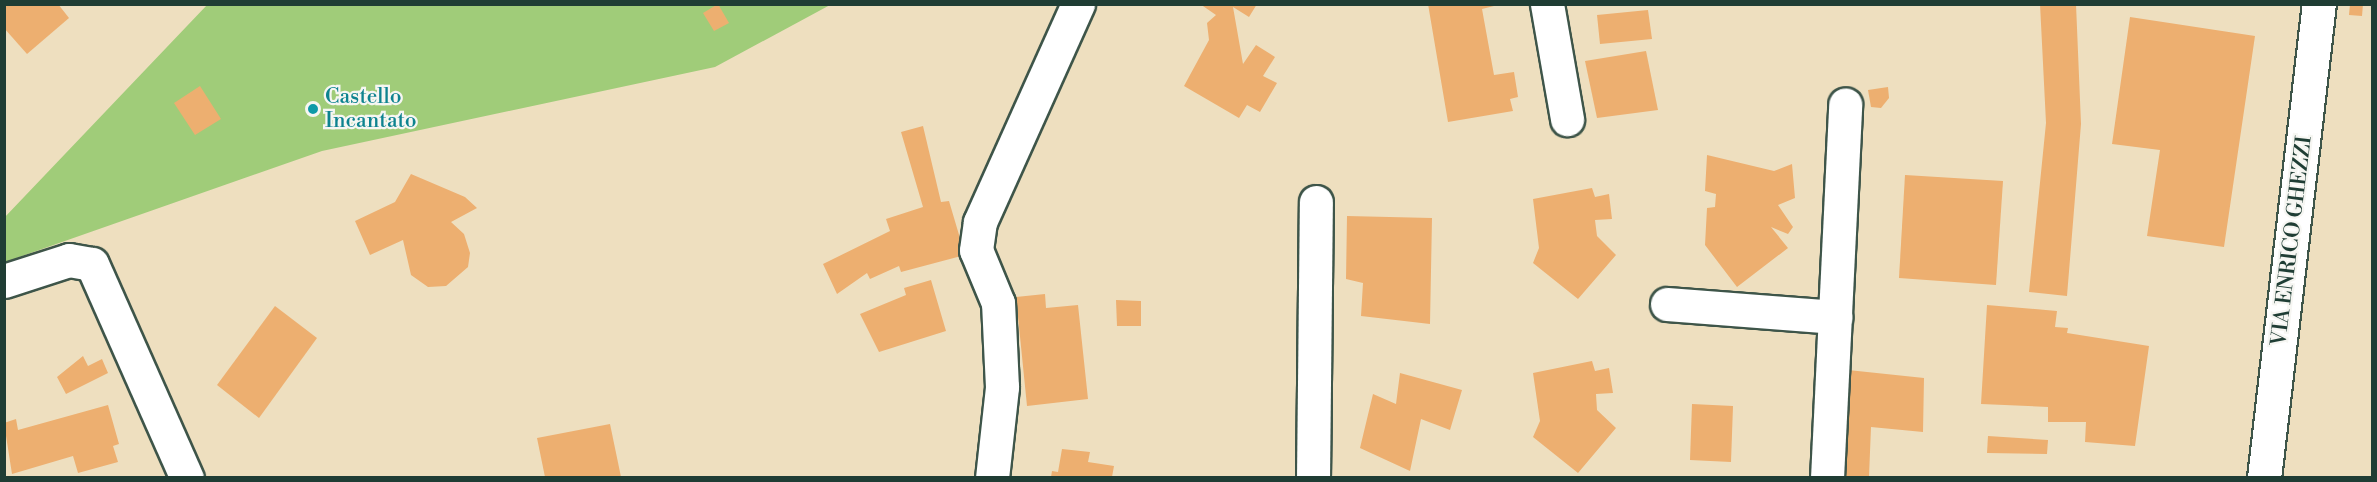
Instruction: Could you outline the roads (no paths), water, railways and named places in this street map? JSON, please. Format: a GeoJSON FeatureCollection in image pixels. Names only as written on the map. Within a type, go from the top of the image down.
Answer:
{"type":"FeatureCollection","features":[{"type":"Feature","properties":{"kind":"street"},"geometry":{"type":"LineString","coordinates":[[992,477],[1002,387],[998,315],[976,250],[980,222],[1078,4]]}},
{"type":"Feature","properties":{"kind":"street"},"geometry":{"type":"LineString","coordinates":[[1547,4],[1568,119]]}},
{"type":"Feature","properties":{"kind":"street","name":"VIA ENRICO GHEZZI"},"geometry":{"type":"LineString","coordinates":[[2264,477],[2319,4]]}},
{"type":"Feature","properties":{"kind":"street"},"geometry":{"type":"LineString","coordinates":[[1827,477],[1845,104]]}},
{"type":"Feature","properties":{"kind":"street"},"geometry":{"type":"LineString","coordinates":[[1313,477],[1316,202]]}},
{"type":"Feature","properties":{"kind":"street"},"geometry":{"type":"LineString","coordinates":[[4,281],[69,260],[92,264],[188,477]]}},
{"type":"Feature","properties":{"kind":"street"},"geometry":{"type":"LineString","coordinates":[[1667,304],[1835,317]]}},
{"type":"Feature","properties":{"kind":"place","name":"Castello Incantato"},"geometry":{"type":"Point","coordinates":[313,109]}}]}
